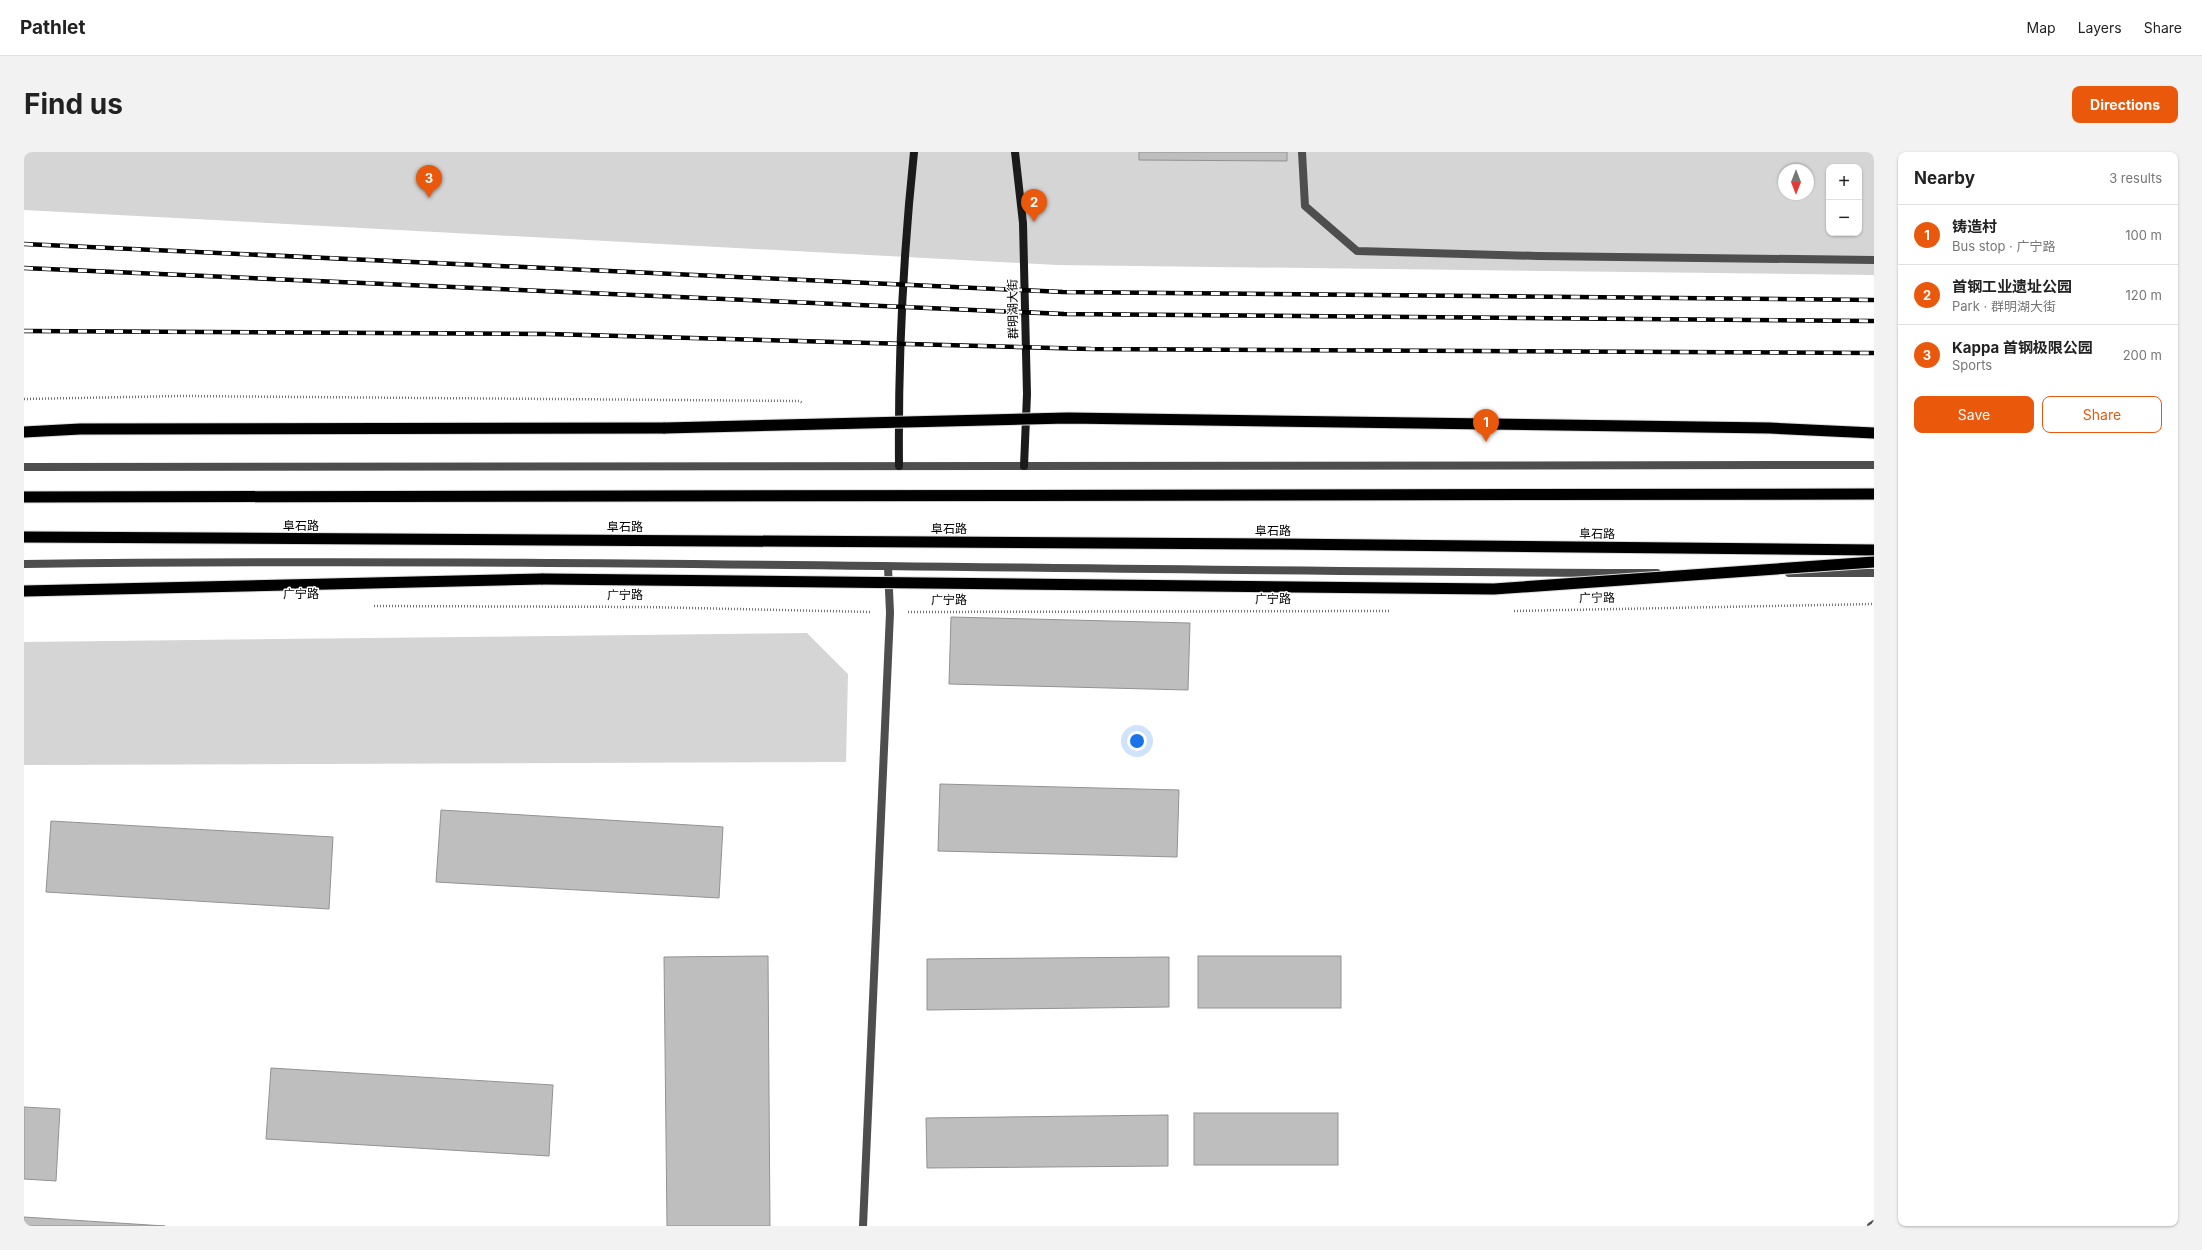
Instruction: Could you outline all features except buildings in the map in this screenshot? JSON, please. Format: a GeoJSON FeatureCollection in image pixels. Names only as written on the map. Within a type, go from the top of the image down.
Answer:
{"type":"FeatureCollection","features":[{"type":"Feature","properties":{"kind":"highway"},"geometry":{"type":"LineString","coordinates":[[24,432],[80,429],[665,428],[1068,418],[1754,428],[1874,433]]}},
{"type":"Feature","properties":{"kind":"highway"},"geometry":{"type":"LineString","coordinates":[[24,497],[1874,494]]}},
{"type":"Feature","properties":{"kind":"highway","name":"阜石路"},"geometry":{"type":"LineString","coordinates":[[24,537],[1278,544],[1874,550]]}},
{"type":"Feature","properties":{"kind":"highway"},"geometry":{"type":"LineString","coordinates":[[24,591],[543,578],[1494,589],[1874,562]]}},
{"type":"Feature","properties":{"kind":"main road"},"geometry":{"type":"LineString","coordinates":[[899,466],[898,393],[908,203],[914,152]]}},
{"type":"Feature","properties":{"kind":"main road","name":"群明湖大街"},"geometry":{"type":"LineString","coordinates":[[1015,152],[1023,223],[1027,394],[1024,466]]}},
{"type":"Feature","properties":{"kind":"street"},"geometry":{"type":"LineString","coordinates":[[1302,152],[1305,206],[1357,251],[1538,256],[1874,260]]}},
{"type":"Feature","properties":{"kind":"street"},"geometry":{"type":"LineString","coordinates":[[24,467],[1874,465]]}},
{"type":"Feature","properties":{"kind":"street","name":"广宁路"},"geometry":{"type":"LineString","coordinates":[[24,564],[213,562],[513,562],[1316,572],[1874,573]]}},
{"type":"Feature","properties":{"kind":"street"},"geometry":{"type":"LineString","coordinates":[[863,1226],[890,612],[888,567]]}},
{"type":"Feature","properties":{"kind":"path"},"geometry":{"type":"LineString","coordinates":[[24,399],[189,396],[799,401],[805,405]]}},
{"type":"Feature","properties":{"kind":"path","name":"广宁路"},"geometry":{"type":"LineString","coordinates":[[1511,611],[1874,604]]}},
{"type":"Feature","properties":{"kind":"path","name":"广宁路"},"geometry":{"type":"LineString","coordinates":[[368,606],[645,607],[890,612],[1392,611]]}},
{"type":"Feature","properties":{"kind":"shaded area"},"geometry":{"type":"Polygon","coordinates":[[[24,152],[1874,152],[1874,275],[1057,265],[24,210],[24,152]]]}},
{"type":"Feature","properties":{"kind":"shaded area"},"geometry":{"type":"Polygon","coordinates":[[[807,633],[848,674],[846,762],[24,765],[24,642],[807,633]]]}},
{"type":"Feature","properties":{"kind":"railway"},"geometry":{"type":"LineString","coordinates":[[24,244],[1063,292],[1874,300]]}},
{"type":"Feature","properties":{"kind":"railway"},"geometry":{"type":"LineString","coordinates":[[24,268],[1064,314],[1874,321]]}},
{"type":"Feature","properties":{"kind":"railway"},"geometry":{"type":"LineString","coordinates":[[24,331],[548,334],[1091,349],[1874,353]]}},
{"type":"Feature","properties":{"kind":"place","name":"Kappa 首钢极限公园"},"geometry":{"type":"Point","coordinates":[429,198]}},
{"type":"Feature","properties":{"kind":"place","name":"首钢工业遗址公园"},"geometry":{"type":"Point","coordinates":[1034,222]}},
{"type":"Feature","properties":{"kind":"place","name":"铸造村"},"geometry":{"type":"Point","coordinates":[1486,442]}}]}
